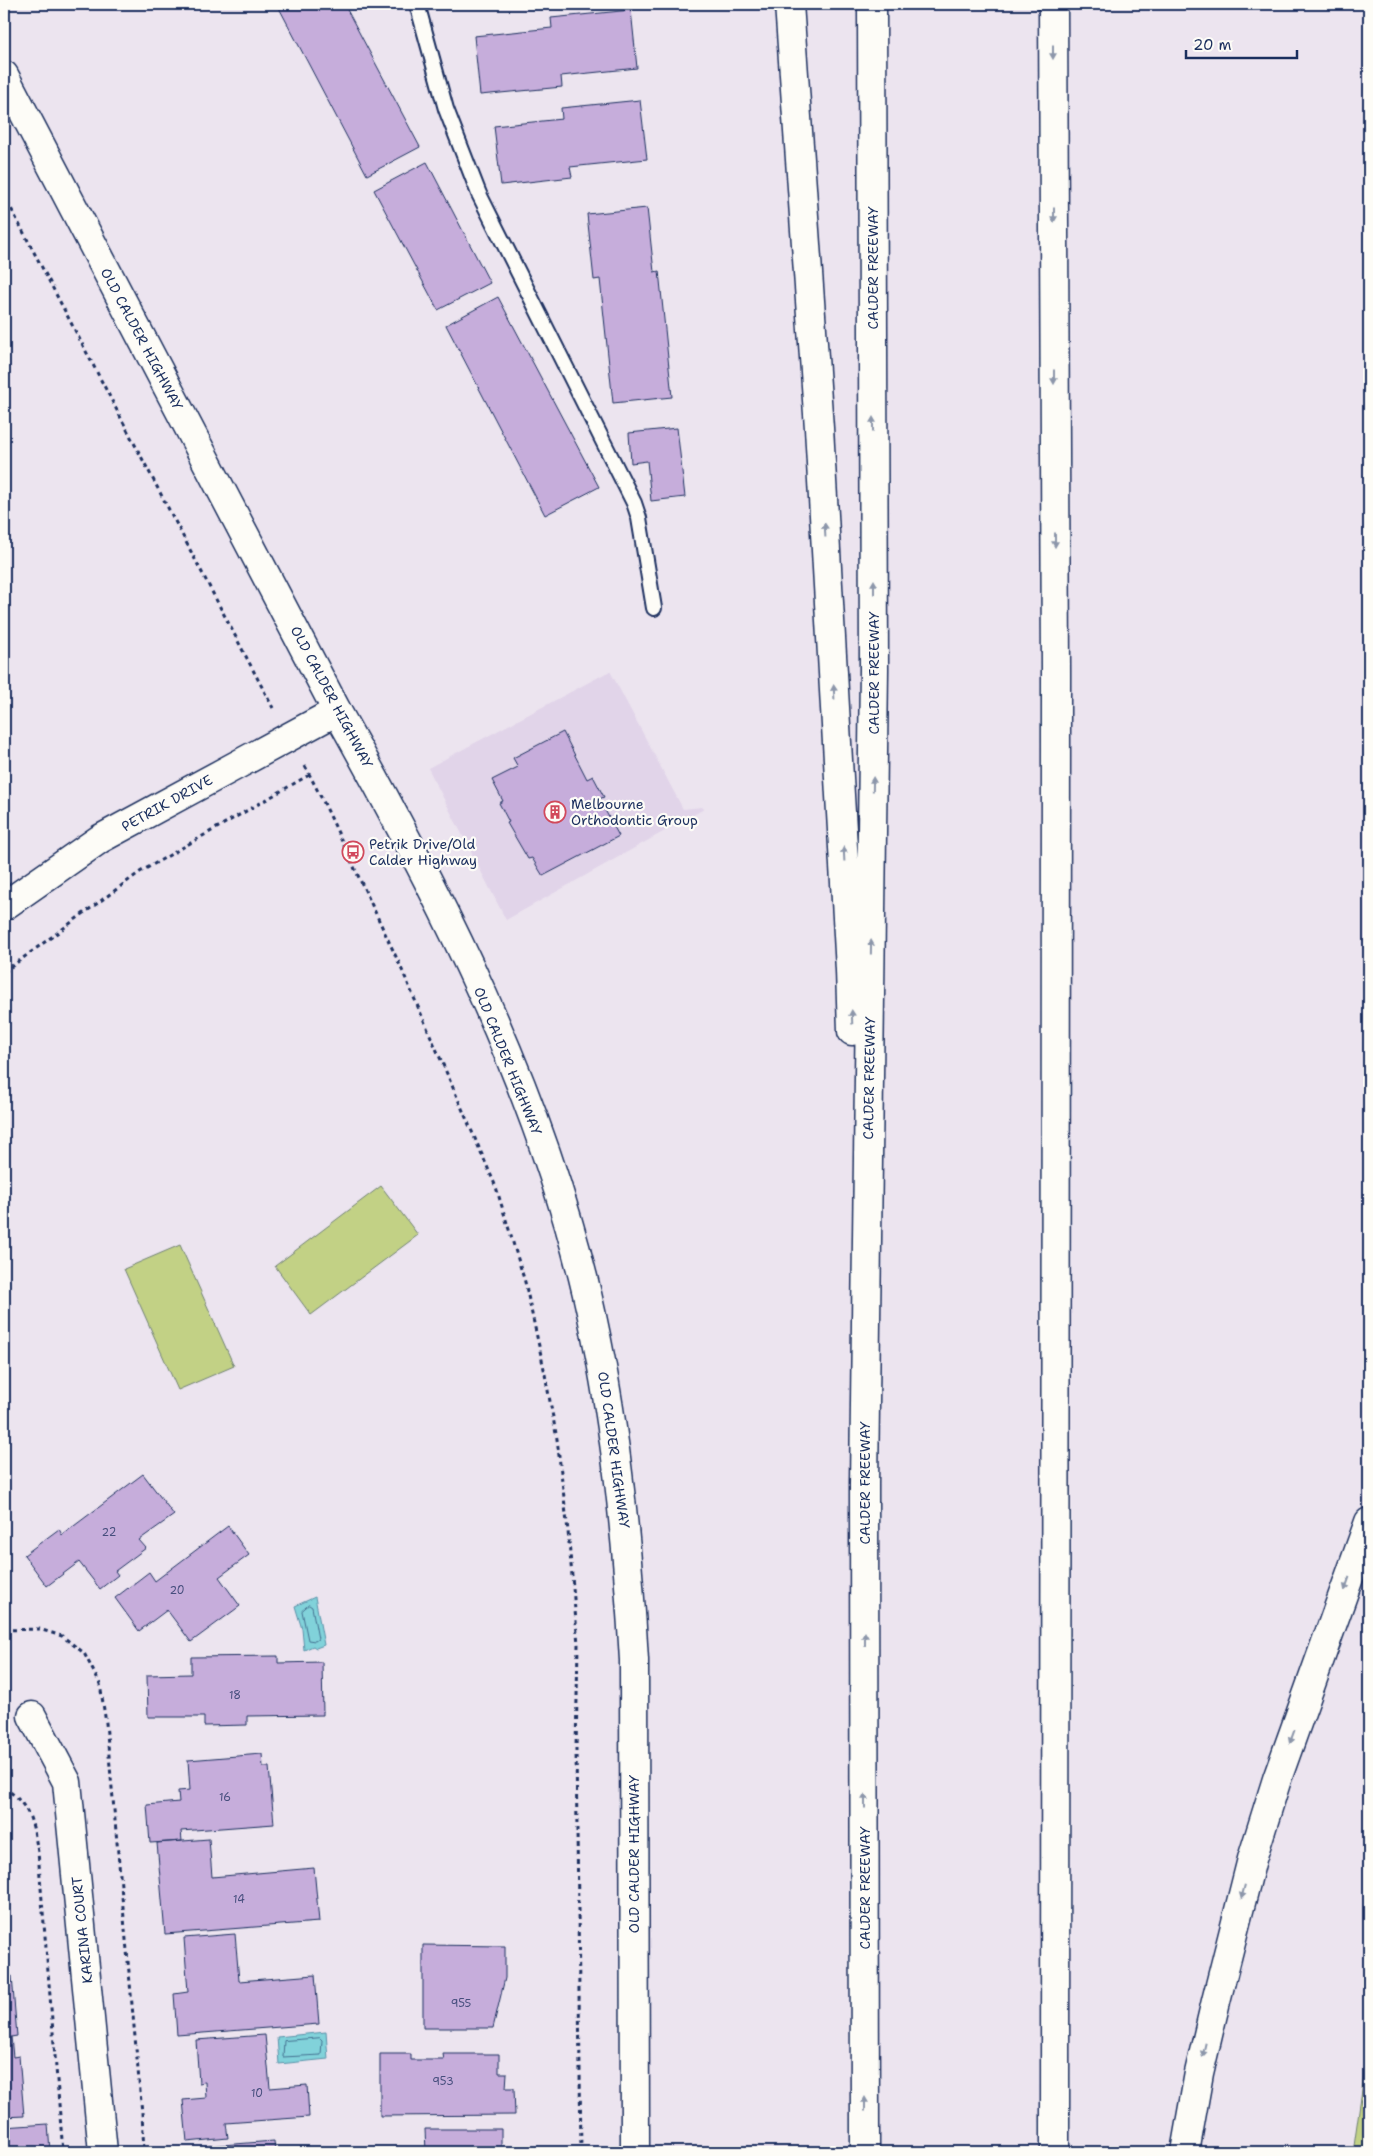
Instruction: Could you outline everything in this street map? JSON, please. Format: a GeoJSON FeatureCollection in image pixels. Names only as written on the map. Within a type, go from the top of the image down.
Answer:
{"type":"FeatureCollection","features":[{"type":"Feature","properties":{"kind":"main road"},"geometry":{"type":"LineString","coordinates":[[789,4],[820,448],[850,960],[864,1485]]}},
{"type":"Feature","properties":{"kind":"main road","name":"CALDER FREEWAY"},"geometry":{"type":"LineString","coordinates":[[865,2152],[864,1485],[874,679],[872,4]]}},
{"type":"Feature","properties":{"kind":"main road"},"geometry":{"type":"LineString","coordinates":[[1053,4],[1056,644],[1055,2152]]}},
{"type":"Feature","properties":{"kind":"main road","name":"OLD CALDER HIGHWAY"},"geometry":{"type":"LineString","coordinates":[[4,75],[338,710],[382,790],[460,943],[518,1079],[564,1212],[586,1292],[603,1370],[616,1447],[624,1520],[634,1660],[635,2152]]}},
{"type":"Feature","properties":{"kind":"main road","name":"PETRIK DRIVE"},"geometry":{"type":"LineString","coordinates":[[4,906],[100,839],[338,710]]}},
{"type":"Feature","properties":{"kind":"main road"},"geometry":{"type":"LineString","coordinates":[[1185,2152],[1211,2019],[1252,1860],[1277,1779],[1369,1522]]}},
{"type":"Feature","properties":{"kind":"main road","name":"KARINA COURT"},"geometry":{"type":"LineString","coordinates":[[32,1716],[67,1782],[103,2152]]}},
{"type":"Feature","properties":{"kind":"lane"},"geometry":{"type":"LineString","coordinates":[[417,4],[446,109],[479,194],[632,496],[639,518],[654,608]]}},
{"type":"Feature","properties":{"kind":"path"},"geometry":{"type":"LineString","coordinates":[[4,195],[310,775],[399,963],[496,1187],[525,1282],[557,1439],[578,1644],[576,1749],[581,2152]]}},
{"type":"Feature","properties":{"kind":"path"},"geometry":{"type":"LineString","coordinates":[[4,972],[140,872],[310,775]]}},
{"type":"Feature","properties":{"kind":"path"},"geometry":{"type":"LineString","coordinates":[[4,1787],[24,1804],[33,1824],[38,1852],[63,2152]]}},
{"type":"Feature","properties":{"kind":"shaded area"},"geometry":{"type":"Polygon","coordinates":[[[610,671],[683,809],[702,807],[704,809],[506,920],[428,768],[610,671]]]}},
{"type":"Feature","properties":{"kind":"green space"},"geometry":{"type":"Polygon","coordinates":[[[381,1186],[418,1235],[311,1315],[275,1266],[381,1186]]]}},
{"type":"Feature","properties":{"kind":"green space"},"geometry":{"type":"Polygon","coordinates":[[[180,1245],[234,1366],[178,1390],[124,1269],[180,1245]]]}},
{"type":"Feature","properties":{"kind":"green space"},"geometry":{"type":"Polygon","coordinates":[[[1369,2041],[1369,2152],[1353,2152],[1369,2041]]]}},
{"type":"Feature","properties":{"kind":"water"},"geometry":{"type":"Polygon","coordinates":[[[315,1597],[324,1645],[316,1648],[313,1646],[304,1650],[302,1629],[295,1606],[315,1597]]]}},
{"type":"Feature","properties":{"kind":"water"},"geometry":{"type":"Polygon","coordinates":[[[326,2032],[328,2059],[279,2064],[277,2037],[326,2032]]]}},
{"type":"Feature","properties":{"kind":"building"},"geometry":{"type":"Polygon","coordinates":[[[277,4],[344,4],[420,147],[367,175],[277,4]]]}},
{"type":"Feature","properties":{"kind":"building"},"geometry":{"type":"Polygon","coordinates":[[[631,10],[637,68],[561,76],[562,87],[480,95],[474,36],[552,28],[551,18],[631,10]]]}},
{"type":"Feature","properties":{"kind":"building"},"geometry":{"type":"Polygon","coordinates":[[[640,100],[647,159],[570,167],[572,177],[501,185],[494,126],[562,119],[561,108],[640,100]]]}},
{"type":"Feature","properties":{"kind":"building"},"geometry":{"type":"Polygon","coordinates":[[[427,162],[490,283],[438,310],[374,190],[427,162]]]}},
{"type":"Feature","properties":{"kind":"building"},"geometry":{"type":"Polygon","coordinates":[[[647,208],[654,272],[659,271],[672,397],[613,403],[600,279],[594,280],[587,214],[647,208]]]}},
{"type":"Feature","properties":{"kind":"building"},"geometry":{"type":"Polygon","coordinates":[[[498,297],[599,487],[545,515],[446,325],[498,297]]]}},
{"type":"Feature","properties":{"kind":"building"},"geometry":{"type":"Polygon","coordinates":[[[677,428],[685,497],[651,501],[647,461],[631,463],[629,433],[677,428]]]}},
{"type":"Feature","properties":{"kind":"building","name":"Melbourne Orthodontic Group"},"geometry":{"type":"Polygon","coordinates":[[[563,732],[587,779],[593,776],[604,797],[599,799],[619,836],[543,876],[532,858],[528,859],[507,823],[509,822],[499,803],[503,801],[492,780],[518,767],[513,758],[563,732]]]}},
{"type":"Feature","properties":{"kind":"building"},"geometry":{"type":"Polygon","coordinates":[[[143,1474],[174,1515],[139,1540],[146,1548],[115,1571],[118,1575],[100,1589],[79,1562],[47,1586],[24,1555],[59,1529],[62,1535],[143,1474]]]}},
{"type":"Feature","properties":{"kind":"building"},"geometry":{"type":"Polygon","coordinates":[[[228,1526],[249,1555],[219,1577],[240,1606],[191,1642],[167,1610],[139,1631],[115,1598],[149,1572],[155,1581],[228,1526]]]}},
{"type":"Feature","properties":{"kind":"building"},"geometry":{"type":"Polygon","coordinates":[[[278,1656],[278,1663],[322,1662],[323,1715],[247,1716],[247,1725],[204,1726],[204,1717],[148,1717],[147,1675],[191,1674],[191,1657],[278,1656]]]}},
{"type":"Feature","properties":{"kind":"building"},"geometry":{"type":"Polygon","coordinates":[[[262,1754],[263,1767],[269,1767],[274,1824],[181,1831],[182,1841],[150,1843],[147,1805],[179,1802],[178,1791],[190,1790],[188,1760],[262,1754]]]}},
{"type":"Feature","properties":{"kind":"building"},"geometry":{"type":"Polygon","coordinates":[[[209,1839],[212,1877],[314,1868],[319,1922],[165,1934],[157,1843],[209,1839]]]}},
{"type":"Feature","properties":{"kind":"building"},"geometry":{"type":"Polygon","coordinates":[[[235,1934],[239,1981],[315,1975],[319,2024],[177,2035],[174,1994],[188,1992],[184,1938],[235,1934]]]}},
{"type":"Feature","properties":{"kind":"building"},"geometry":{"type":"Polygon","coordinates":[[[423,1945],[505,1946],[505,1978],[493,2028],[423,2028],[423,1945]]]}},
{"type":"Feature","properties":{"kind":"building"},"geometry":{"type":"Polygon","coordinates":[[[4,1976],[12,1976],[17,2036],[11,2037],[13,2057],[19,2056],[24,2116],[4,2117],[4,1976]]]}},
{"type":"Feature","properties":{"kind":"building"},"geometry":{"type":"Polygon","coordinates":[[[265,2035],[270,2088],[307,2085],[309,2117],[226,2123],[228,2138],[187,2142],[183,2100],[206,2098],[205,2082],[199,2083],[196,2040],[265,2035]]]}},
{"type":"Feature","properties":{"kind":"building"},"geometry":{"type":"Polygon","coordinates":[[[380,2054],[411,2054],[411,2060],[444,2060],[443,2054],[499,2054],[499,2073],[507,2073],[506,2088],[514,2088],[515,2115],[380,2116],[380,2054]]]}},
{"type":"Feature","properties":{"kind":"building"},"geometry":{"type":"Polygon","coordinates":[[[48,2124],[50,2152],[4,2152],[4,2127],[48,2124]]]}},
{"type":"Feature","properties":{"kind":"building"},"geometry":{"type":"Polygon","coordinates":[[[425,2129],[501,2129],[501,2152],[426,2152],[425,2129]]]}},
{"type":"Feature","properties":{"kind":"building"},"geometry":{"type":"Polygon","coordinates":[[[274,2141],[275,2152],[209,2152],[209,2146],[274,2141]]]}},
{"type":"Feature","properties":{"kind":"place","name":"Melbourne Orthodontic Group"},"geometry":{"type":"Point","coordinates":[555,812]}},
{"type":"Feature","properties":{"kind":"place","name":"Petrik Drive/Old Calder Highway"},"geometry":{"type":"Point","coordinates":[353,852]}}]}
